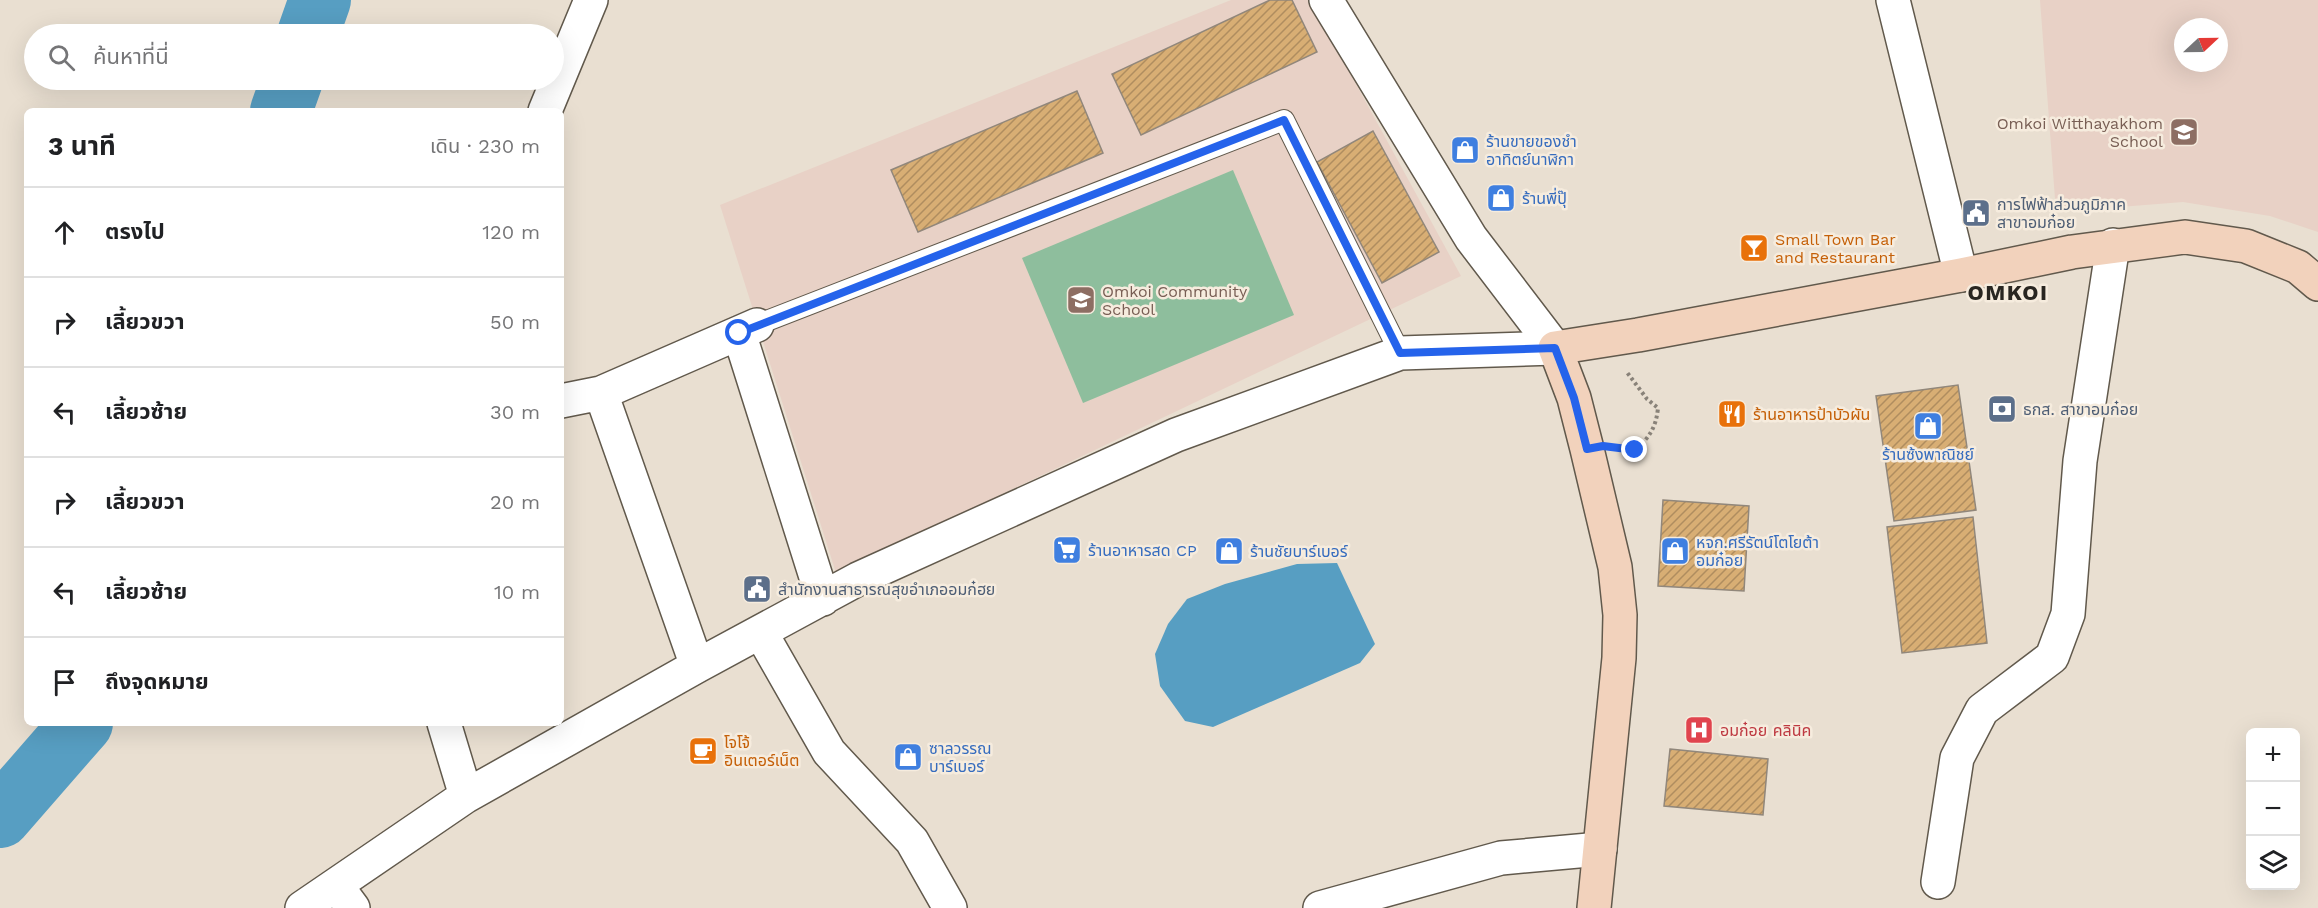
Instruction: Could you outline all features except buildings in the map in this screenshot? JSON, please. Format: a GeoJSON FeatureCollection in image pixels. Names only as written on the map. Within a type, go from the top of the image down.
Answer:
{"type":"FeatureCollection","features":[{"type":"Feature","properties":{"kind":"main road"},"geometry":{"type":"LineString","coordinates":[[1594,908],[1619,658],[1620,615],[1615,567],[1587,449],[1574,398],[1555,348],[1638,335],[2113,245],[2185,237],[2246,246],[2298,267],[2318,284]]}},
{"type":"Feature","properties":{"kind":"street"},"geometry":{"type":"LineString","coordinates":[[564,65],[591,0]]}},
{"type":"Feature","properties":{"kind":"street"},"geometry":{"type":"LineString","coordinates":[[1326,0],[1471,238],[1555,348]]}},
{"type":"Feature","properties":{"kind":"street"},"geometry":{"type":"LineString","coordinates":[[1893,0],[1961,275]]}},
{"type":"Feature","properties":{"kind":"street"},"geometry":{"type":"LineString","coordinates":[[546,108],[554,90]]}},
{"type":"Feature","properties":{"kind":"street"},"geometry":{"type":"LineString","coordinates":[[1938,882],[1957,758],[1982,710],[2052,657],[2068,614],[2080,461],[2113,245]]}},
{"type":"Feature","properties":{"kind":"street"},"geometry":{"type":"LineString","coordinates":[[564,400],[601,393],[749,328],[823,599]]}},
{"type":"Feature","properties":{"kind":"street"},"geometry":{"type":"LineString","coordinates":[[302,908],[345,896],[466,796],[697,666],[858,579],[1176,435],[1400,353],[1555,348]]}},
{"type":"Feature","properties":{"kind":"street"},"geometry":{"type":"LineString","coordinates":[[601,393],[697,666]]}},
{"type":"Feature","properties":{"kind":"street"},"geometry":{"type":"LineString","coordinates":[[761,633],[829,752],[912,841],[950,908]]}},
{"type":"Feature","properties":{"kind":"street"},"geometry":{"type":"LineString","coordinates":[[445,726],[466,796]]}},
{"type":"Feature","properties":{"kind":"street"},"geometry":{"type":"LineString","coordinates":[[1320,908],[1501,858],[1600,849]]}},
{"type":"Feature","properties":{"kind":"lane"},"geometry":{"type":"LineString","coordinates":[[749,328],[1284,120],[1400,353]]}},
{"type":"Feature","properties":{"kind":"path"},"geometry":{"type":"LineString","coordinates":[[1587,449],[1603,446],[1635,450],[1656,426],[1658,408],[1647,399],[1602,339]]}},
{"type":"Feature","properties":{"kind":"shaded area","name":"Omkoi Community School"},"geometry":{"type":"Polygon","coordinates":[[[1231,0],[1310,0],[1461,276],[836,573],[720,205],[1231,0]]]}},
{"type":"Feature","properties":{"kind":"shaded area","name":"Omkoi Witthayakhom School"},"geometry":{"type":"Polygon","coordinates":[[[2040,0],[2318,0],[2318,232],[2270,216],[2183,202],[2056,212],[2040,0]]]}},
{"type":"Feature","properties":{"kind":"green space"},"geometry":{"type":"Polygon","coordinates":[[[1233,170],[1294,315],[1083,403],[1022,258],[1233,170]]]}},
{"type":"Feature","properties":{"kind":"water"},"geometry":{"type":"Polygon","coordinates":[[[1337,563],[1375,644],[1360,663],[1213,727],[1185,721],[1160,686],[1155,654],[1168,624],[1187,599],[1225,584],[1297,564],[1337,563]]]}},
{"type":"Feature","properties":{"kind":"waterway"},"geometry":{"type":"LineString","coordinates":[[312,24],[320,0]]}},
{"type":"Feature","properties":{"kind":"waterway"},"geometry":{"type":"LineString","coordinates":[[282,108],[288,90]]}},
{"type":"Feature","properties":{"kind":"waterway"},"geometry":{"type":"LineString","coordinates":[[0,817],[79,726]]}},
{"type":"Feature","properties":{"kind":"place","name":"Omkoi Witthayakhom School"},"geometry":{"type":"Point","coordinates":[2184,132]}},
{"type":"Feature","properties":{"kind":"place","name":"ร้านขายของชำ อาทิตย์นาฬิกา"},"geometry":{"type":"Point","coordinates":[1465,150]}},
{"type":"Feature","properties":{"kind":"place","name":"ร้านพี่ปุ๊"},"geometry":{"type":"Point","coordinates":[1501,198]}},
{"type":"Feature","properties":{"kind":"place","name":"การไฟฟ้าส่วนภูมิภาค สาขาอมก๋อย"},"geometry":{"type":"Point","coordinates":[1976,213]}},
{"type":"Feature","properties":{"kind":"place","name":"Small Town Bar and Restaurant"},"geometry":{"type":"Point","coordinates":[1754,248]}},
{"type":"Feature","properties":{"kind":"place","name":"Omkoi Community School"},"geometry":{"type":"Point","coordinates":[1081,300]}},
{"type":"Feature","properties":{"kind":"place","name":"ธกส. สาขาอมก๋อย"},"geometry":{"type":"Point","coordinates":[2002,409]}},
{"type":"Feature","properties":{"kind":"place","name":"ร้านอาหารป้าบัวผัน"},"geometry":{"type":"Point","coordinates":[1732,414]}},
{"type":"Feature","properties":{"kind":"place","name":"ร้านซ้งพาณิชย์"},"geometry":{"type":"Point","coordinates":[1928,426]}},
{"type":"Feature","properties":{"kind":"place","name":"ร้านอาหารสด CP"},"geometry":{"type":"Point","coordinates":[1067,550]}},
{"type":"Feature","properties":{"kind":"place","name":"ร้านชัยบาร์เบอร์"},"geometry":{"type":"Point","coordinates":[1229,551]}},
{"type":"Feature","properties":{"kind":"place","name":"หจก.ศรีรัตน์โตโยต้า อมก๋อย"},"geometry":{"type":"Point","coordinates":[1675,551]}},
{"type":"Feature","properties":{"kind":"place","name":"สำนักงานสาธารณสุขอำเภออมก๋ฮย"},"geometry":{"type":"Point","coordinates":[757,589]}},
{"type":"Feature","properties":{"kind":"place","name":"อมก๋อย คลินิค"},"geometry":{"type":"Point","coordinates":[1699,730]}},
{"type":"Feature","properties":{"kind":"place","name":"โจโจ้ อินเตอร์เน็ต"},"geometry":{"type":"Point","coordinates":[703,751]}},
{"type":"Feature","properties":{"kind":"place","name":"ซาลวรรณ บาร์เบอร์"},"geometry":{"type":"Point","coordinates":[908,757]}},
{"type":"Feature","properties":{"kind":"district","name":"OMKOI"},"geometry":{"type":"Point","coordinates":[2008,292]}},
{"type":"Feature","properties":{"kind":"route"},"geometry":{"type":"LineString","coordinates":[[739,333],[1284,120],[1400,353],[1494,348],[1555,348],[1574,398],[1587,449],[1603,446],[1635,450]]}}]}
